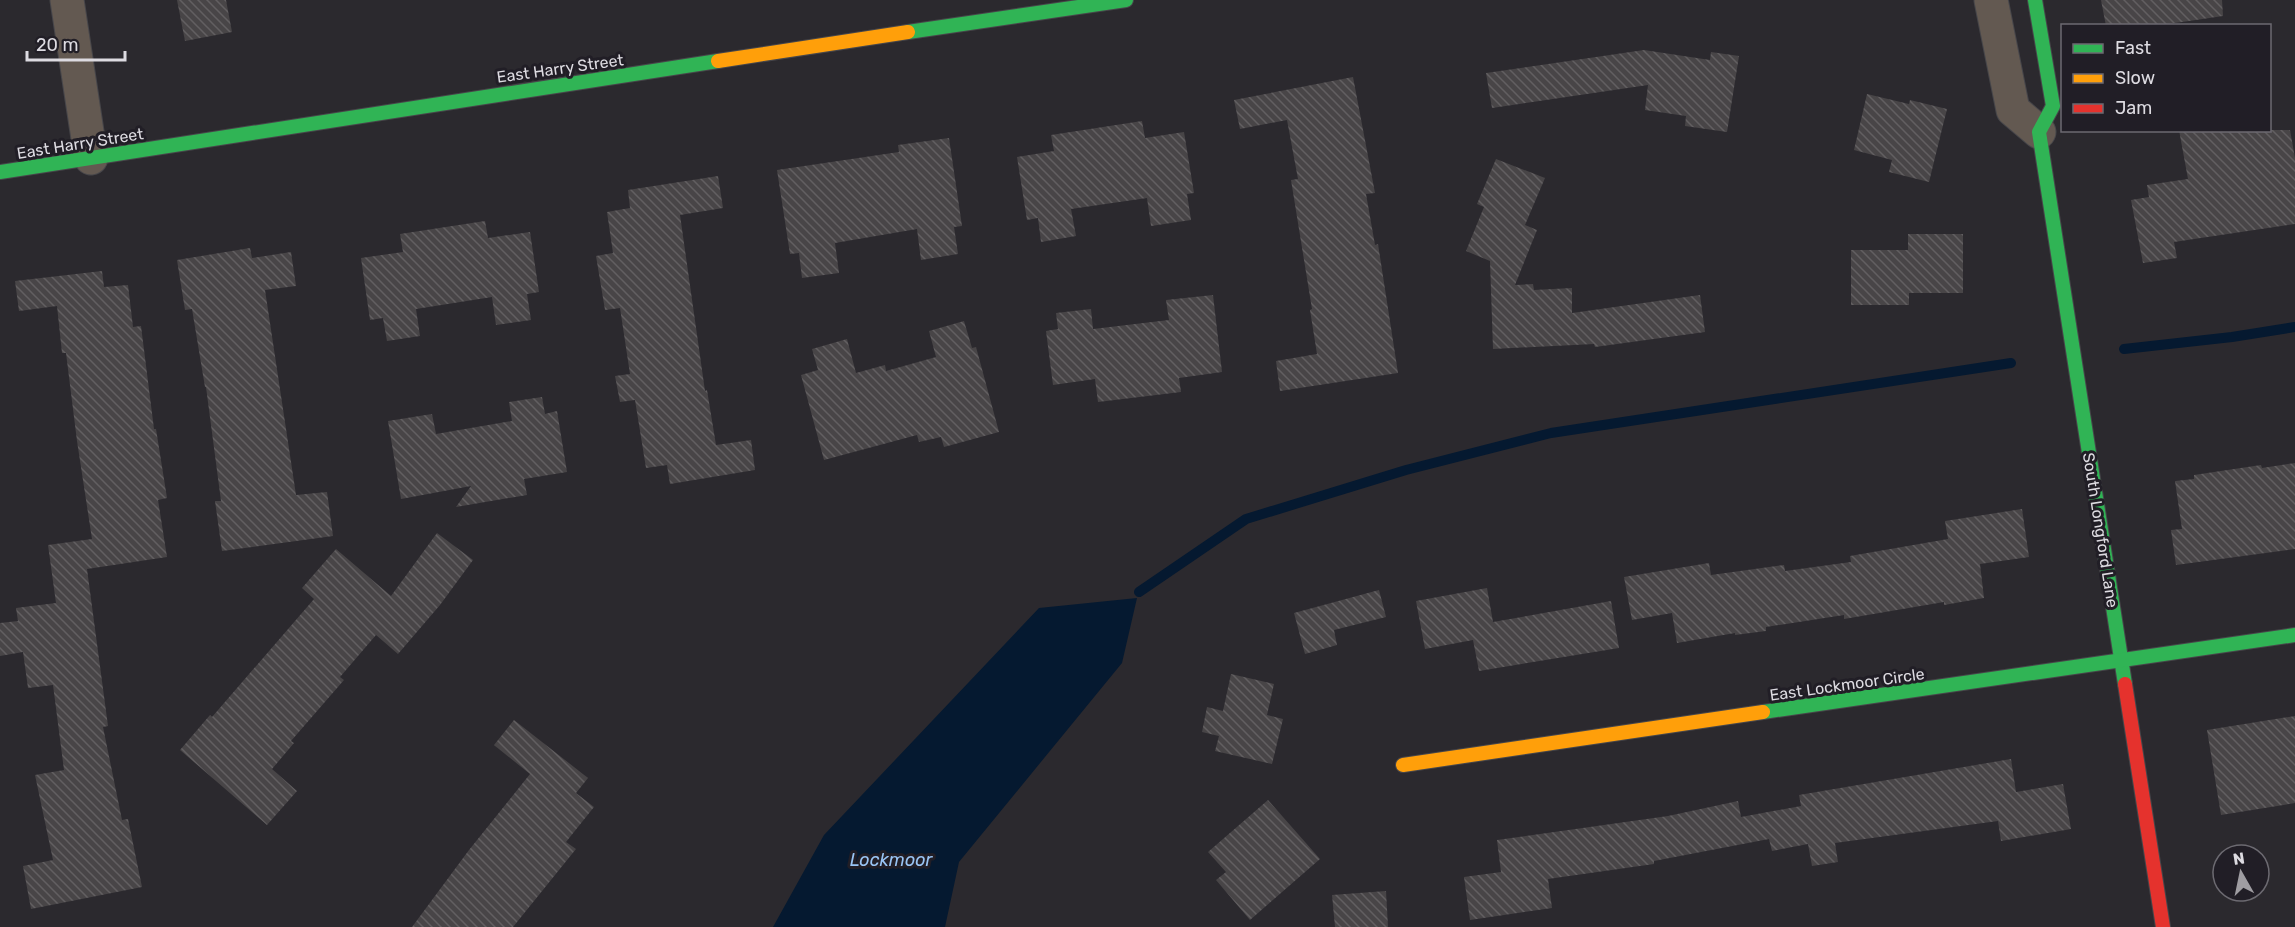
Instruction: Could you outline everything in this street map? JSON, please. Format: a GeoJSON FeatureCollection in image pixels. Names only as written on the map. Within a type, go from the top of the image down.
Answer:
{"type":"FeatureCollection","features":[{"type":"Feature","properties":{"kind":"street"},"geometry":{"type":"LineString","coordinates":[[67,0],[91,158]]}},
{"type":"Feature","properties":{"kind":"street","name":"East Harry Street"},"geometry":{"type":"LineString","coordinates":[[0,172],[535,88],[1126,0]]}},
{"type":"Feature","properties":{"kind":"street"},"geometry":{"type":"LineString","coordinates":[[1991,0],[2013,110],[2039,132],[2053,106],[2035,0]]}},
{"type":"Feature","properties":{"kind":"street","name":"South Longford Lane"},"geometry":{"type":"LineString","coordinates":[[2039,132],[2163,927]]}},
{"type":"Feature","properties":{"kind":"street","name":"East Lockmoor Circle"},"geometry":{"type":"LineString","coordinates":[[1403,765],[2295,635]]}},
{"type":"Feature","properties":{"kind":"water","name":"Lockmoor"},"geometry":{"type":"Polygon","coordinates":[[[1137,598],[1122,663],[959,862],[945,927],[773,927],[824,835],[1039,608],[1137,598]]]}},
{"type":"Feature","properties":{"kind":"building"},"geometry":{"type":"Polygon","coordinates":[[[177,0],[226,0],[232,32],[185,41],[177,0]]]}},
{"type":"Feature","properties":{"kind":"building"},"geometry":{"type":"Polygon","coordinates":[[[2101,0],[2222,0],[2223,16],[2169,24],[2106,24],[2101,0]]]}},
{"type":"Feature","properties":{"kind":"building"},"geometry":{"type":"Polygon","coordinates":[[[1644,50],[1710,60],[1711,52],[1739,56],[1727,132],[1685,126],[1686,116],[1645,110],[1648,85],[1492,108],[1486,73],[1644,50]]]}},
{"type":"Feature","properties":{"kind":"building"},"geometry":{"type":"Polygon","coordinates":[[[1353,77],[1375,193],[1366,194],[1375,245],[1378,244],[1398,373],[1280,391],[1276,361],[1317,354],[1291,180],[1298,179],[1287,120],[1240,129],[1234,100],[1353,77]]]}},
{"type":"Feature","properties":{"kind":"building"},"geometry":{"type":"Polygon","coordinates":[[[1867,94],[1909,104],[1910,100],[1947,109],[1929,182],[1889,172],[1892,160],[1854,150],[1867,94]]]}},
{"type":"Feature","properties":{"kind":"building"},"geometry":{"type":"Polygon","coordinates":[[[1142,121],[1145,138],[1184,132],[1194,193],[1187,194],[1191,220],[1151,226],[1147,198],[1071,209],[1076,236],[1041,242],[1038,218],[1027,220],[1017,157],[1054,151],[1051,135],[1142,121]]]}},
{"type":"Feature","properties":{"kind":"building"},"geometry":{"type":"Polygon","coordinates":[[[2290,130],[2295,158],[2295,224],[2174,242],[2177,258],[2143,263],[2131,200],[2149,197],[2147,185],[2188,179],[2179,132],[2290,130]]]}},
{"type":"Feature","properties":{"kind":"building"},"geometry":{"type":"Polygon","coordinates":[[[949,138],[962,226],[954,227],[958,254],[921,260],[917,229],[835,243],[839,273],[802,278],[799,253],[790,254],[777,170],[899,152],[898,145],[949,138]]]}},
{"type":"Feature","properties":{"kind":"building"},"geometry":{"type":"Polygon","coordinates":[[[1496,159],[1545,178],[1525,225],[1537,230],[1515,285],[1533,284],[1534,290],[1572,288],[1572,313],[1700,295],[1705,332],[1595,347],[1594,344],[1493,349],[1490,261],[1466,251],[1484,207],[1477,204],[1496,159]]]}},
{"type":"Feature","properties":{"kind":"building"},"geometry":{"type":"Polygon","coordinates":[[[718,176],[723,208],[680,215],[705,391],[707,390],[716,445],[751,440],[755,470],[670,484],[667,465],[646,468],[635,400],[620,402],[615,376],[630,374],[620,308],[605,310],[596,256],[613,253],[607,212],[630,208],[628,190],[718,176]]]}},
{"type":"Feature","properties":{"kind":"building"},"geometry":{"type":"Polygon","coordinates":[[[485,221],[488,238],[530,232],[539,292],[527,294],[531,320],[496,325],[492,297],[416,309],[420,336],[387,341],[383,318],[370,320],[361,258],[403,252],[400,234],[485,221]]]}},
{"type":"Feature","properties":{"kind":"building"},"geometry":{"type":"Polygon","coordinates":[[[1908,234],[1963,234],[1963,293],[1909,293],[1909,305],[1851,305],[1851,250],[1908,250],[1908,234]]]}},
{"type":"Feature","properties":{"kind":"building"},"geometry":{"type":"Polygon","coordinates":[[[250,248],[252,258],[291,252],[296,286],[265,290],[296,495],[327,492],[333,536],[222,551],[215,501],[221,501],[206,387],[192,309],[185,310],[177,260],[250,248]]]}},
{"type":"Feature","properties":{"kind":"building"},"geometry":{"type":"Polygon","coordinates":[[[102,271],[104,287],[128,285],[133,327],[141,326],[154,429],[156,429],[167,498],[158,500],[167,557],[87,569],[108,726],[103,727],[122,820],[128,819],[142,887],[31,909],[23,866],[53,860],[35,775],[64,770],[53,685],[28,688],[23,652],[0,656],[0,623],[18,621],[16,608],[56,603],[48,545],[92,539],[66,353],[62,353],[57,306],[19,311],[15,281],[102,271]]]}},
{"type":"Feature","properties":{"kind":"building"},"geometry":{"type":"Polygon","coordinates":[[[1213,295],[1222,372],[1179,378],[1181,392],[1098,402],[1095,379],[1053,385],[1046,331],[1058,329],[1056,313],[1091,309],[1093,329],[1169,320],[1166,300],[1213,295]]]}},
{"type":"Feature","properties":{"kind":"building"},"geometry":{"type":"Polygon","coordinates":[[[964,321],[972,348],[976,347],[999,432],[944,447],[941,437],[919,442],[917,435],[824,460],[801,375],[818,370],[812,349],[847,339],[856,373],[885,365],[886,371],[936,357],[929,331],[964,321]]]}},
{"type":"Feature","properties":{"kind":"building"},"geometry":{"type":"Polygon","coordinates":[[[542,397],[545,414],[557,411],[567,472],[524,479],[527,495],[456,507],[471,486],[401,499],[388,421],[432,414],[436,434],[512,421],[509,402],[542,397]]]}},
{"type":"Feature","properties":{"kind":"building"},"geometry":{"type":"Polygon","coordinates":[[[2295,463],[2295,549],[2176,565],[2171,530],[2182,529],[2175,481],[2194,479],[2194,475],[2261,465],[2262,468],[2295,463]]]}},
{"type":"Feature","properties":{"kind":"building"},"geometry":{"type":"Polygon","coordinates":[[[2022,509],[2029,557],[1980,564],[1984,598],[1944,605],[1944,602],[1844,619],[1844,615],[1766,627],[1766,631],[1735,635],[1735,633],[1677,643],[1672,613],[1632,620],[1624,577],[1709,563],[1711,575],[1784,565],[1785,571],[1851,562],[1850,556],[1948,539],[1945,521],[2022,509]]]}},
{"type":"Feature","properties":{"kind":"building"},"geometry":{"type":"Polygon","coordinates":[[[437,533],[473,560],[440,605],[398,654],[376,635],[340,677],[344,680],[291,741],[294,743],[272,769],[297,791],[267,825],[180,750],[210,715],[212,717],[314,599],[302,588],[336,549],[391,596],[437,533]]]}},
{"type":"Feature","properties":{"kind":"building"},"geometry":{"type":"Polygon","coordinates":[[[1487,588],[1493,622],[1611,601],[1619,648],[1479,671],[1473,640],[1425,649],[1416,601],[1487,588]]]}},
{"type":"Feature","properties":{"kind":"building"},"geometry":{"type":"Polygon","coordinates":[[[1379,590],[1386,617],[1334,630],[1337,645],[1305,654],[1294,613],[1379,590]]]}},
{"type":"Feature","properties":{"kind":"building"},"geometry":{"type":"Polygon","coordinates":[[[1231,674],[1274,684],[1267,715],[1283,719],[1272,764],[1215,751],[1219,736],[1202,732],[1207,707],[1223,711],[1231,674]]]}},
{"type":"Feature","properties":{"kind":"building"},"geometry":{"type":"Polygon","coordinates":[[[2295,716],[2295,803],[2221,815],[2207,730],[2295,716]]]}},
{"type":"Feature","properties":{"kind":"building"},"geometry":{"type":"Polygon","coordinates":[[[514,720],[588,778],[576,793],[594,807],[566,842],[576,849],[513,927],[412,927],[469,850],[530,774],[494,745],[514,720]]]}},
{"type":"Feature","properties":{"kind":"building"},"geometry":{"type":"Polygon","coordinates":[[[2011,759],[2016,792],[2063,784],[2071,829],[2001,841],[1998,821],[1835,843],[1838,862],[1812,866],[1808,844],[1772,851],[1769,839],[1654,861],[1654,864],[1548,879],[1552,908],[1470,920],[1464,877],[1501,872],[1497,840],[1668,816],[1738,801],[1741,817],[1801,806],[1799,795],[2011,759]]]}},
{"type":"Feature","properties":{"kind":"building"},"geometry":{"type":"Polygon","coordinates":[[[1268,800],[1320,859],[1250,920],[1216,880],[1226,872],[1208,852],[1268,800]]]}},
{"type":"Feature","properties":{"kind":"building"},"geometry":{"type":"Polygon","coordinates":[[[1386,891],[1388,927],[1335,927],[1332,895],[1386,891]]]}},
{"type":"Feature","properties":{"kind":"waterway"},"geometry":{"type":"LineString","coordinates":[[2124,349],[2232,337],[2295,327]]}},
{"type":"Feature","properties":{"kind":"waterway"},"geometry":{"type":"LineString","coordinates":[[1139,592],[1246,519],[1406,470],[1551,433],[2011,363]]}},
{"type":"Feature","properties":{"kind":"traffic: fast"},"geometry":{"type":"LineString","coordinates":[[908,32],[1126,0]]}},
{"type":"Feature","properties":{"kind":"traffic: fast"},"geometry":{"type":"LineString","coordinates":[[2035,0],[2053,106],[2039,132],[2125,684]]}},
{"type":"Feature","properties":{"kind":"traffic: fast"},"geometry":{"type":"LineString","coordinates":[[0,172],[718,61]]}},
{"type":"Feature","properties":{"kind":"traffic: fast"},"geometry":{"type":"LineString","coordinates":[[1763,712],[2295,635]]}},
{"type":"Feature","properties":{"kind":"traffic: slow"},"geometry":{"type":"LineString","coordinates":[[718,61],[908,32]]}},
{"type":"Feature","properties":{"kind":"traffic: slow"},"geometry":{"type":"LineString","coordinates":[[1403,765],[1763,712]]}},
{"type":"Feature","properties":{"kind":"traffic: jam"},"geometry":{"type":"LineString","coordinates":[[2125,684],[2163,927]]}}]}
